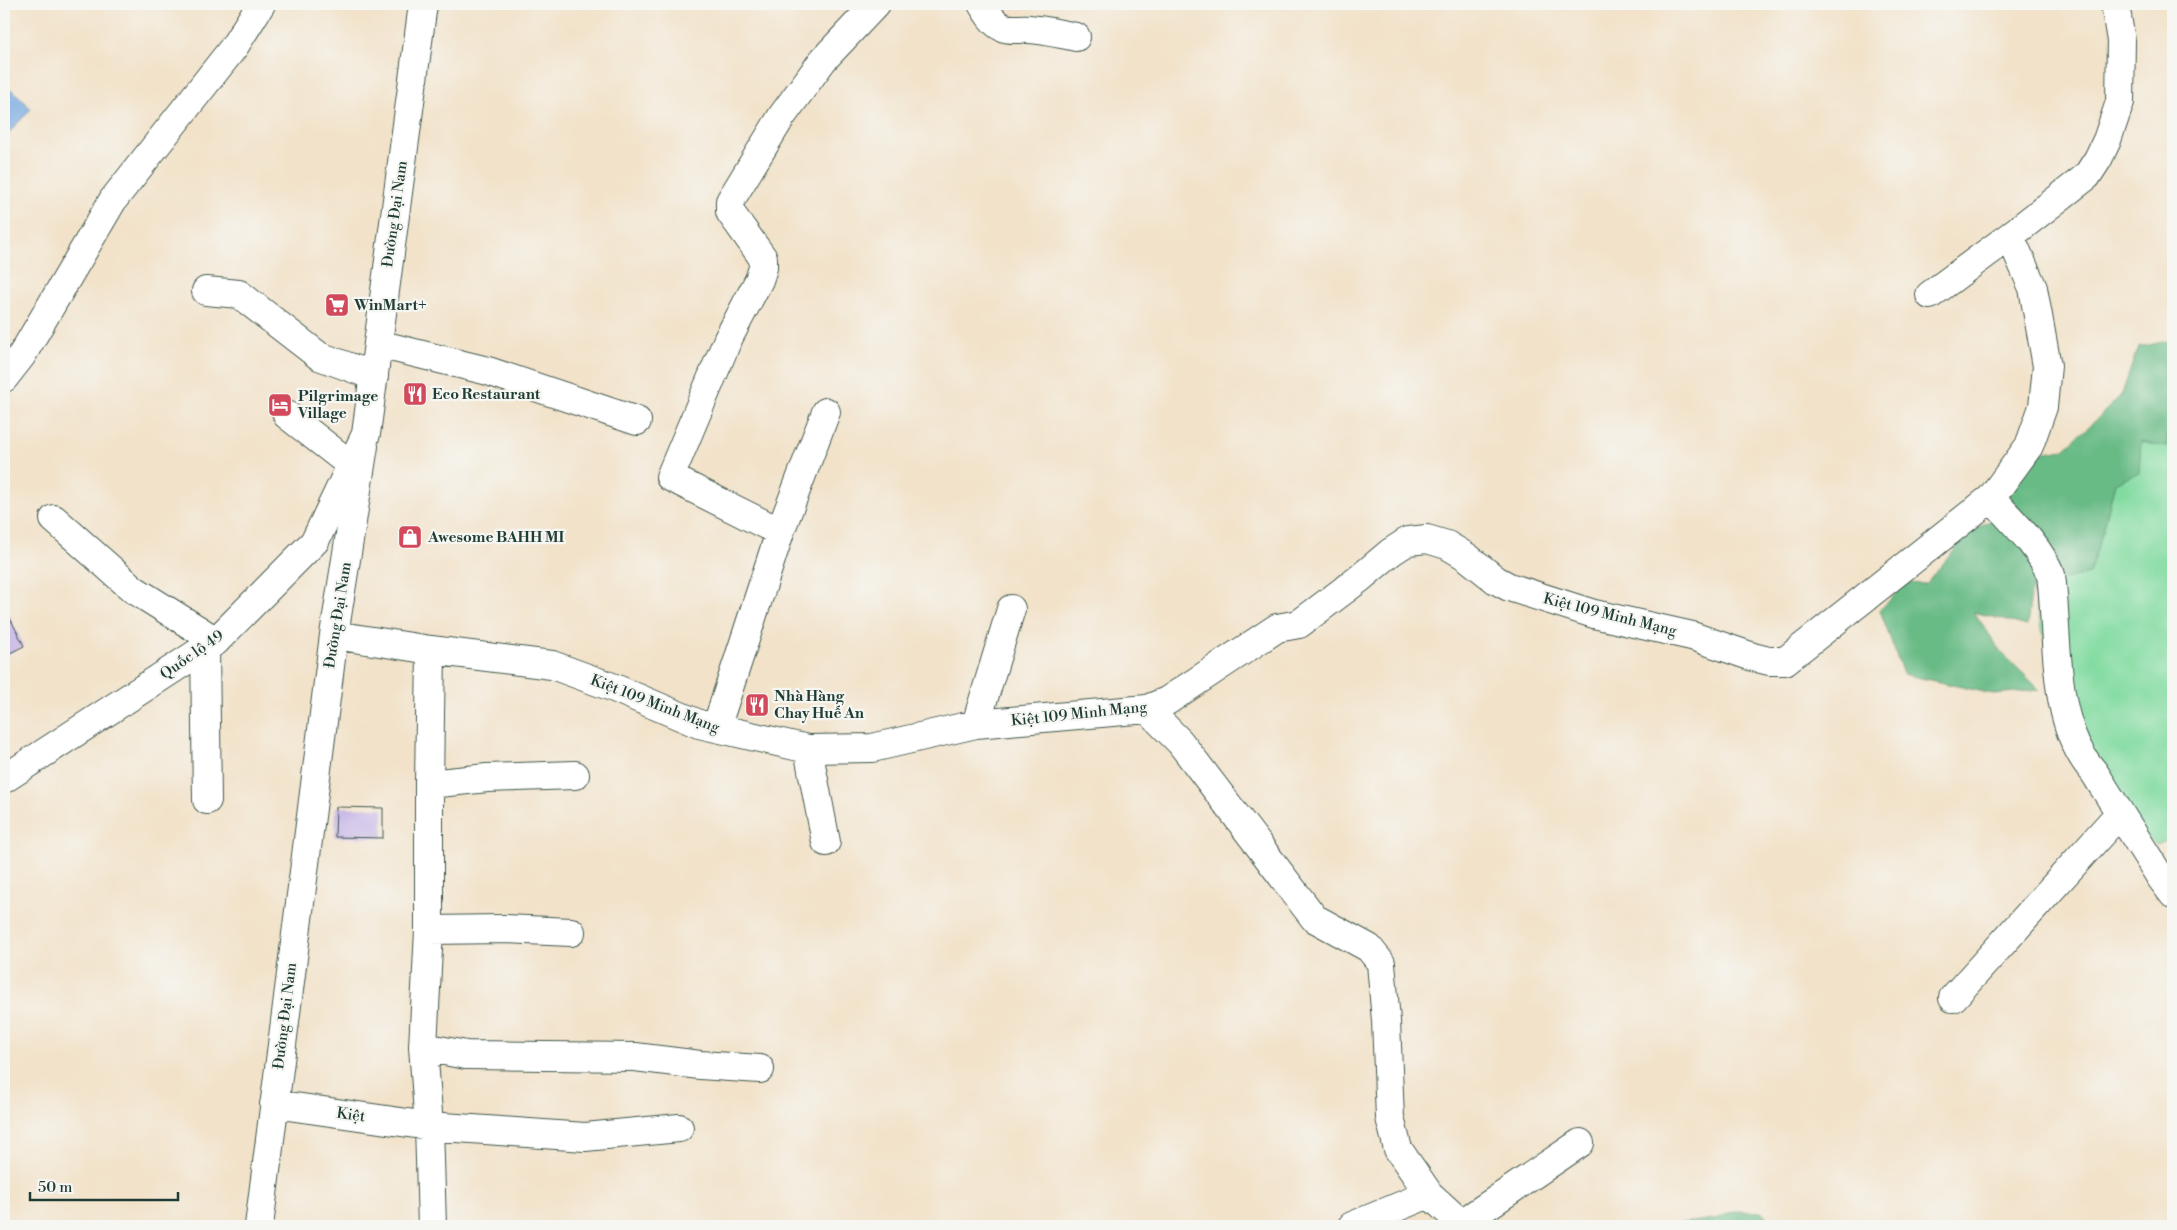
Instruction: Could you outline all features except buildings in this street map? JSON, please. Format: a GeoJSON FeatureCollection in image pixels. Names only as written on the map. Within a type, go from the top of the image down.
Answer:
{"type":"FeatureCollection","features":[{"type":"Feature","properties":{"kind":"main road"},"geometry":{"type":"LineString","coordinates":[[4,378],[22,354],[113,200],[234,47],[261,4]]}},
{"type":"Feature","properties":{"kind":"main road","name":"Đường Đại Nam"},"geometry":{"type":"LineString","coordinates":[[260,1226],[334,635],[366,434],[423,4]]}},
{"type":"Feature","properties":{"kind":"main road"},"geometry":{"type":"LineString","coordinates":[[780,532],[670,477],[728,339],[759,280],[763,268],[763,258],[730,212],[730,201],[782,116],[823,60],[876,4]]}},
{"type":"Feature","properties":{"kind":"main road"},"geometry":{"type":"LineString","coordinates":[[982,4],[994,21],[1001,27],[1010,30],[1024,28],[1076,36]]}},
{"type":"Feature","properties":{"kind":"main road"},"geometry":{"type":"LineString","coordinates":[[1930,295],[2010,236],[2086,176],[2098,159],[2107,140],[2120,102],[2121,41],[2115,4]]}},
{"type":"Feature","properties":{"kind":"main road","name":"Kiệt 109 Minh Mạng"},"geometry":{"type":"LineString","coordinates":[[334,635],[431,650],[552,665],[612,687],[699,724],[808,749],[872,748],[976,724],[1146,709],[1167,701],[1276,628],[1299,624],[1359,579],[1391,552],[1408,541],[1427,539],[1447,545],[1467,556],[1496,580],[1509,587],[1594,614],[1692,636],[1753,657],[1769,661],[1785,661],[1990,498],[2029,446],[2043,407],[2047,366],[2032,288],[2010,236]]}},
{"type":"Feature","properties":{"kind":"main road"},"geometry":{"type":"LineString","coordinates":[[206,291],[239,294],[319,356],[374,376]]}},
{"type":"Feature","properties":{"kind":"main road"},"geometry":{"type":"LineString","coordinates":[[378,344],[488,371],[636,421]]}},
{"type":"Feature","properties":{"kind":"main road"},"geometry":{"type":"LineString","coordinates":[[716,728],[780,532],[826,412]]}},
{"type":"Feature","properties":{"kind":"main road"},"geometry":{"type":"LineString","coordinates":[[287,415],[351,465]]}},
{"type":"Feature","properties":{"kind":"main road","name":"Quốc lộ 49"},"geometry":{"type":"LineString","coordinates":[[4,779],[211,645],[315,541],[366,434]]}},
{"type":"Feature","properties":{"kind":"main road"},"geometry":{"type":"LineString","coordinates":[[1990,498],[2029,538],[2045,561],[2051,575],[2058,670],[2067,720],[2081,758],[2094,772],[2119,814],[2173,894]]}},
{"type":"Feature","properties":{"kind":"main road"},"geometry":{"type":"LineString","coordinates":[[54,519],[133,589],[211,645],[206,800]]}},
{"type":"Feature","properties":{"kind":"main road"},"geometry":{"type":"LineString","coordinates":[[976,724],[1011,609]]}},
{"type":"Feature","properties":{"kind":"main road"},"geometry":{"type":"LineString","coordinates":[[431,650],[428,784],[429,930],[423,1047],[432,1226]]}},
{"type":"Feature","properties":{"kind":"main road"},"geometry":{"type":"LineString","coordinates":[[1146,709],[1180,742],[1314,918],[1369,948],[1381,964],[1386,1021],[1390,1118],[1398,1149],[1429,1194],[1463,1225],[1580,1143]]}},
{"type":"Feature","properties":{"kind":"main road"},"geometry":{"type":"LineString","coordinates":[[808,749],[826,842]]}},
{"type":"Feature","properties":{"kind":"main road"},"geometry":{"type":"LineString","coordinates":[[428,784],[487,778],[575,775]]}},
{"type":"Feature","properties":{"kind":"main road"},"geometry":{"type":"LineString","coordinates":[[1953,998],[2119,814]]}},
{"type":"Feature","properties":{"kind":"main road"},"geometry":{"type":"LineString","coordinates":[[429,930],[505,929],[570,932]]}},
{"type":"Feature","properties":{"kind":"main road"},"geometry":{"type":"LineString","coordinates":[[423,1047],[466,1055],[635,1057],[700,1065],[760,1069]]}},
{"type":"Feature","properties":{"kind":"main road","name":"Kiệt"},"geometry":{"type":"LineString","coordinates":[[274,1104],[428,1126],[585,1137],[679,1128]]}},
{"type":"Feature","properties":{"kind":"main road"},"geometry":{"type":"LineString","coordinates":[[1352,1226],[1429,1194]]}},
{"type":"Feature","properties":{"kind":"green space"},"geometry":{"type":"Polygon","coordinates":[[[2173,340],[2173,403],[2170,411],[2166,447],[2141,442],[2139,473],[2115,483],[2089,574],[2032,585],[2027,626],[1974,612],[2002,653],[2040,690],[1993,694],[1903,674],[1880,610],[1906,583],[1926,584],[1969,533],[1993,519],[2022,456],[2064,449],[2122,394],[2138,347],[2173,340]]]}},
{"type":"Feature","properties":{"kind":"green space"},"geometry":{"type":"Polygon","coordinates":[[[2173,403],[2173,838],[2157,845],[2086,788],[2062,717],[2032,585],[2089,573],[2103,530],[2115,483],[2141,442],[2166,446],[2170,411],[2173,403]]]}},
{"type":"Feature","properties":{"kind":"green space"},"geometry":{"type":"Polygon","coordinates":[[[1735,1211],[1761,1212],[1773,1222],[1771,1226],[1657,1226],[1715,1219],[1735,1211]]]}},
{"type":"Feature","properties":{"kind":"water"},"geometry":{"type":"Polygon","coordinates":[[[12,89],[31,109],[4,138],[4,97],[12,89]]]}},
{"type":"Feature","properties":{"kind":"place","name":"WinMart+"},"geometry":{"type":"Point","coordinates":[337,305]}},
{"type":"Feature","properties":{"kind":"place","name":"Eco Restaurant"},"geometry":{"type":"Point","coordinates":[415,394]}},
{"type":"Feature","properties":{"kind":"place","name":"Pilgrimage Village"},"geometry":{"type":"Point","coordinates":[280,405]}},
{"type":"Feature","properties":{"kind":"place","name":"Awesome BAHH MI"},"geometry":{"type":"Point","coordinates":[410,537]}},
{"type":"Feature","properties":{"kind":"place","name":"Nhà Hàng Chay Huế An"},"geometry":{"type":"Point","coordinates":[757,705]}}]}
